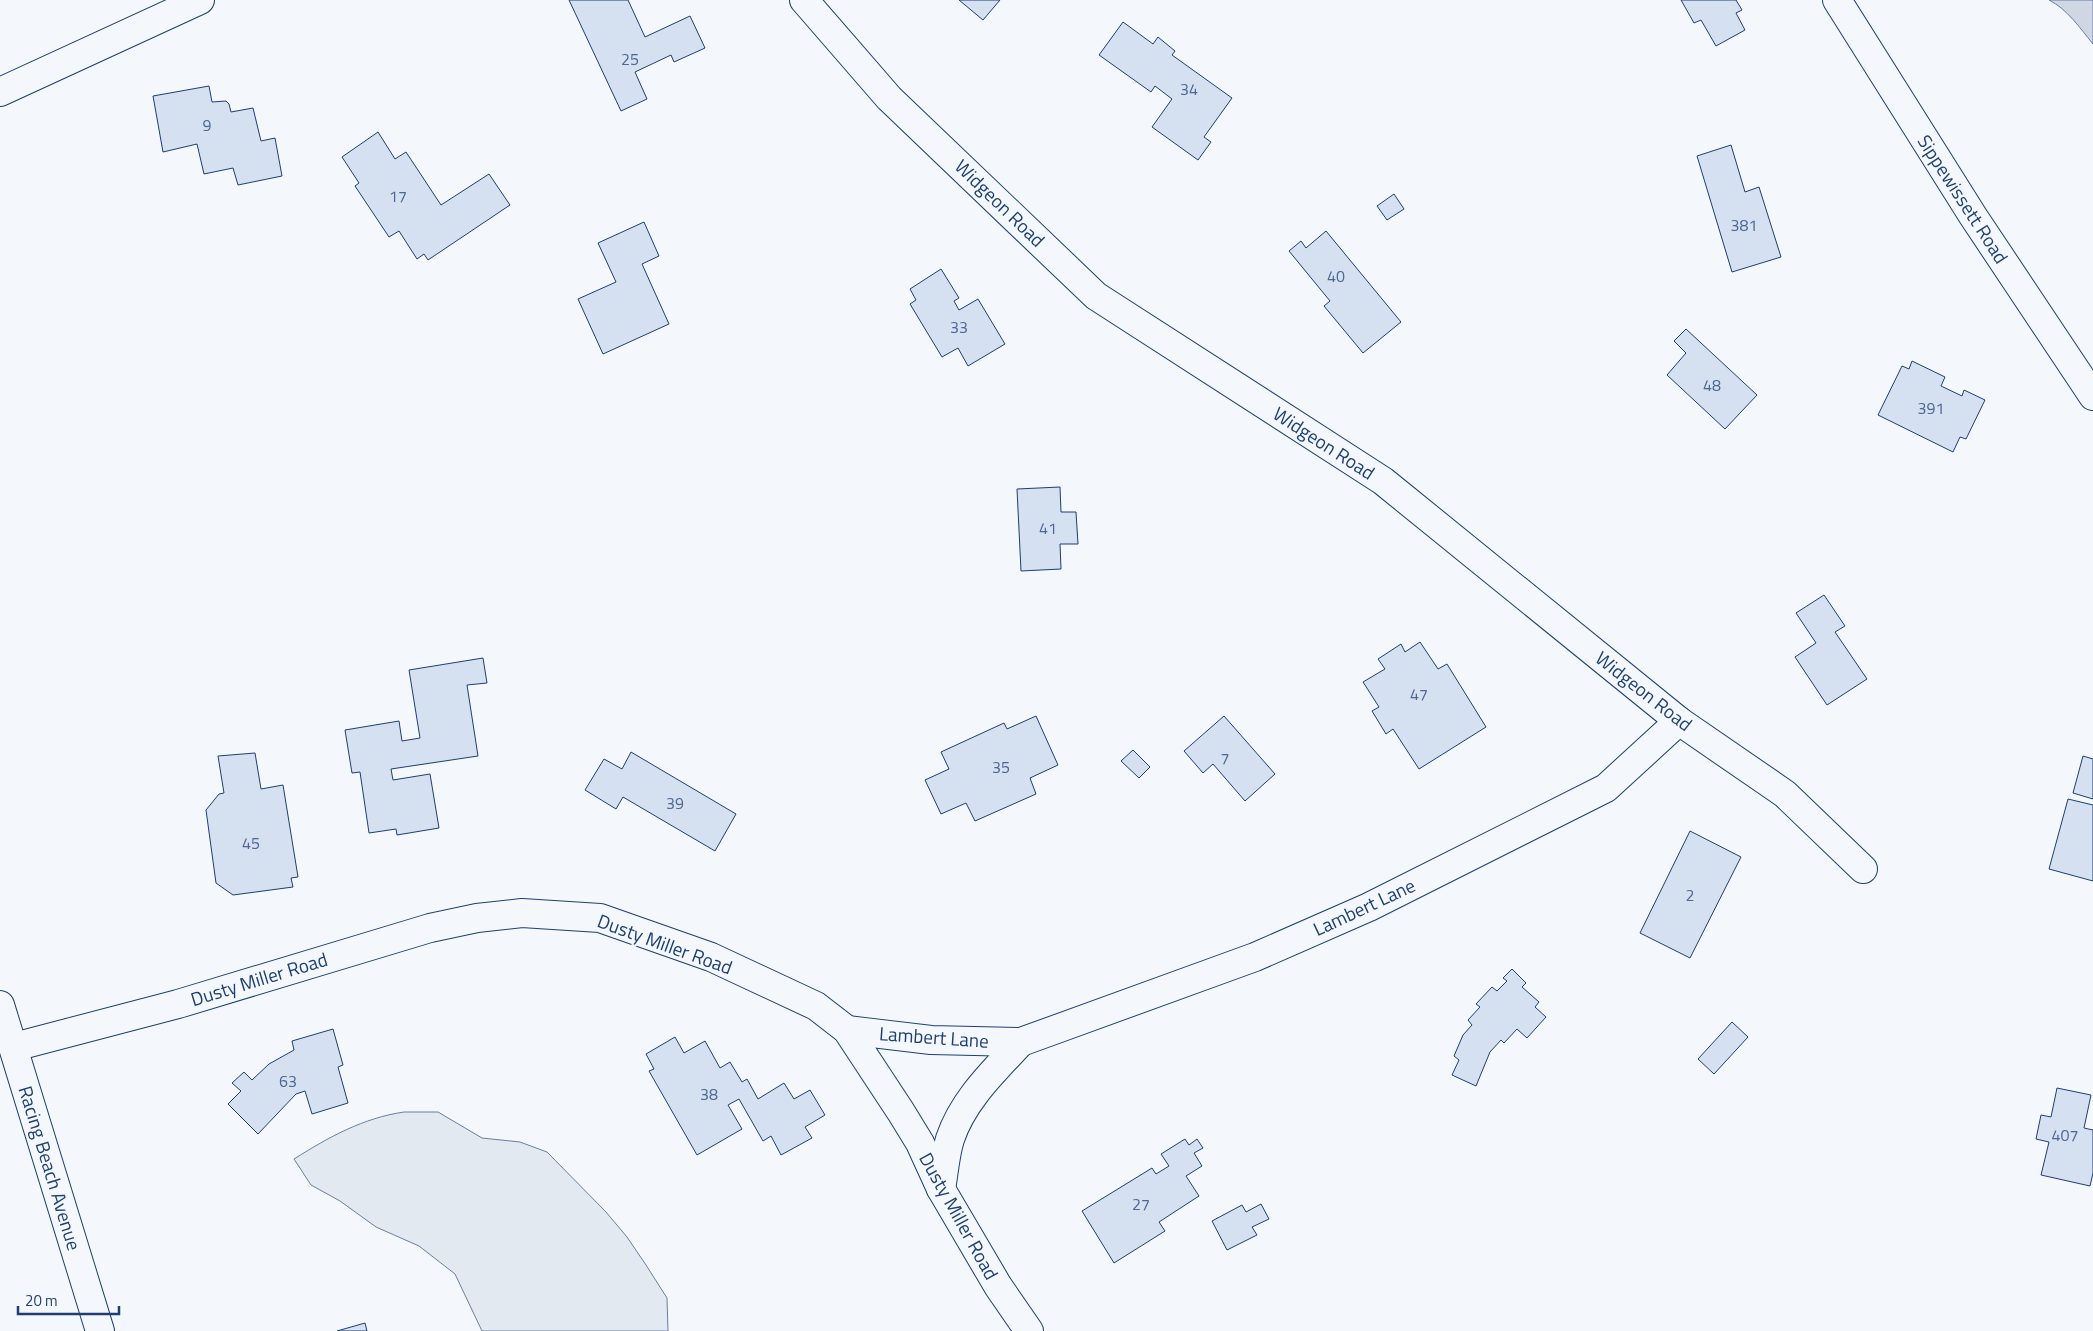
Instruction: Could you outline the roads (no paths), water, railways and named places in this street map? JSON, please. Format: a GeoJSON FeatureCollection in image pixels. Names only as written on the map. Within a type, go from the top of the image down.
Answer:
{"type":"FeatureCollection","features":[{"type":"Feature","properties":{"kind":"street"},"geometry":{"type":"LineString","coordinates":[[0,92],[200,0]]}},
{"type":"Feature","properties":{"kind":"street","name":"Widgeon Road"},"geometry":{"type":"LineString","coordinates":[[804,0],[889,98],[1096,296],[1383,481],[1679,721],[1786,794],[1862,869]]}},
{"type":"Feature","properties":{"kind":"street","name":"Sippewissett Road"},"geometry":{"type":"LineString","coordinates":[[1836,0],[1973,216],[2092,391]]}},
{"type":"Feature","properties":{"kind":"street","name":"Lambert Lane"},"geometry":{"type":"LineString","coordinates":[[847,1030],[931,1040],[1021,1042],[1255,957],[1369,907],[1606,788],[1679,721]]}},
{"type":"Feature","properties":{"kind":"street","name":"Dusty Miller Road"},"geometry":{"type":"LineString","coordinates":[[14,1047],[178,1004],[430,928],[477,918],[522,913],[600,918],[711,957],[816,1006],[847,1030],[920,1143],[941,1189],[998,1286],[1029,1331]]}},
{"type":"Feature","properties":{"kind":"street","name":"Racing Beach Avenue"},"geometry":{"type":"LineString","coordinates":[[0,1005],[100,1331]]}},
{"type":"Feature","properties":{"kind":"street","name":"Lambert Lane"},"geometry":{"type":"LineString","coordinates":[[941,1189],[950,1139],[962,1112],[982,1084],[1021,1042]]}}]}
